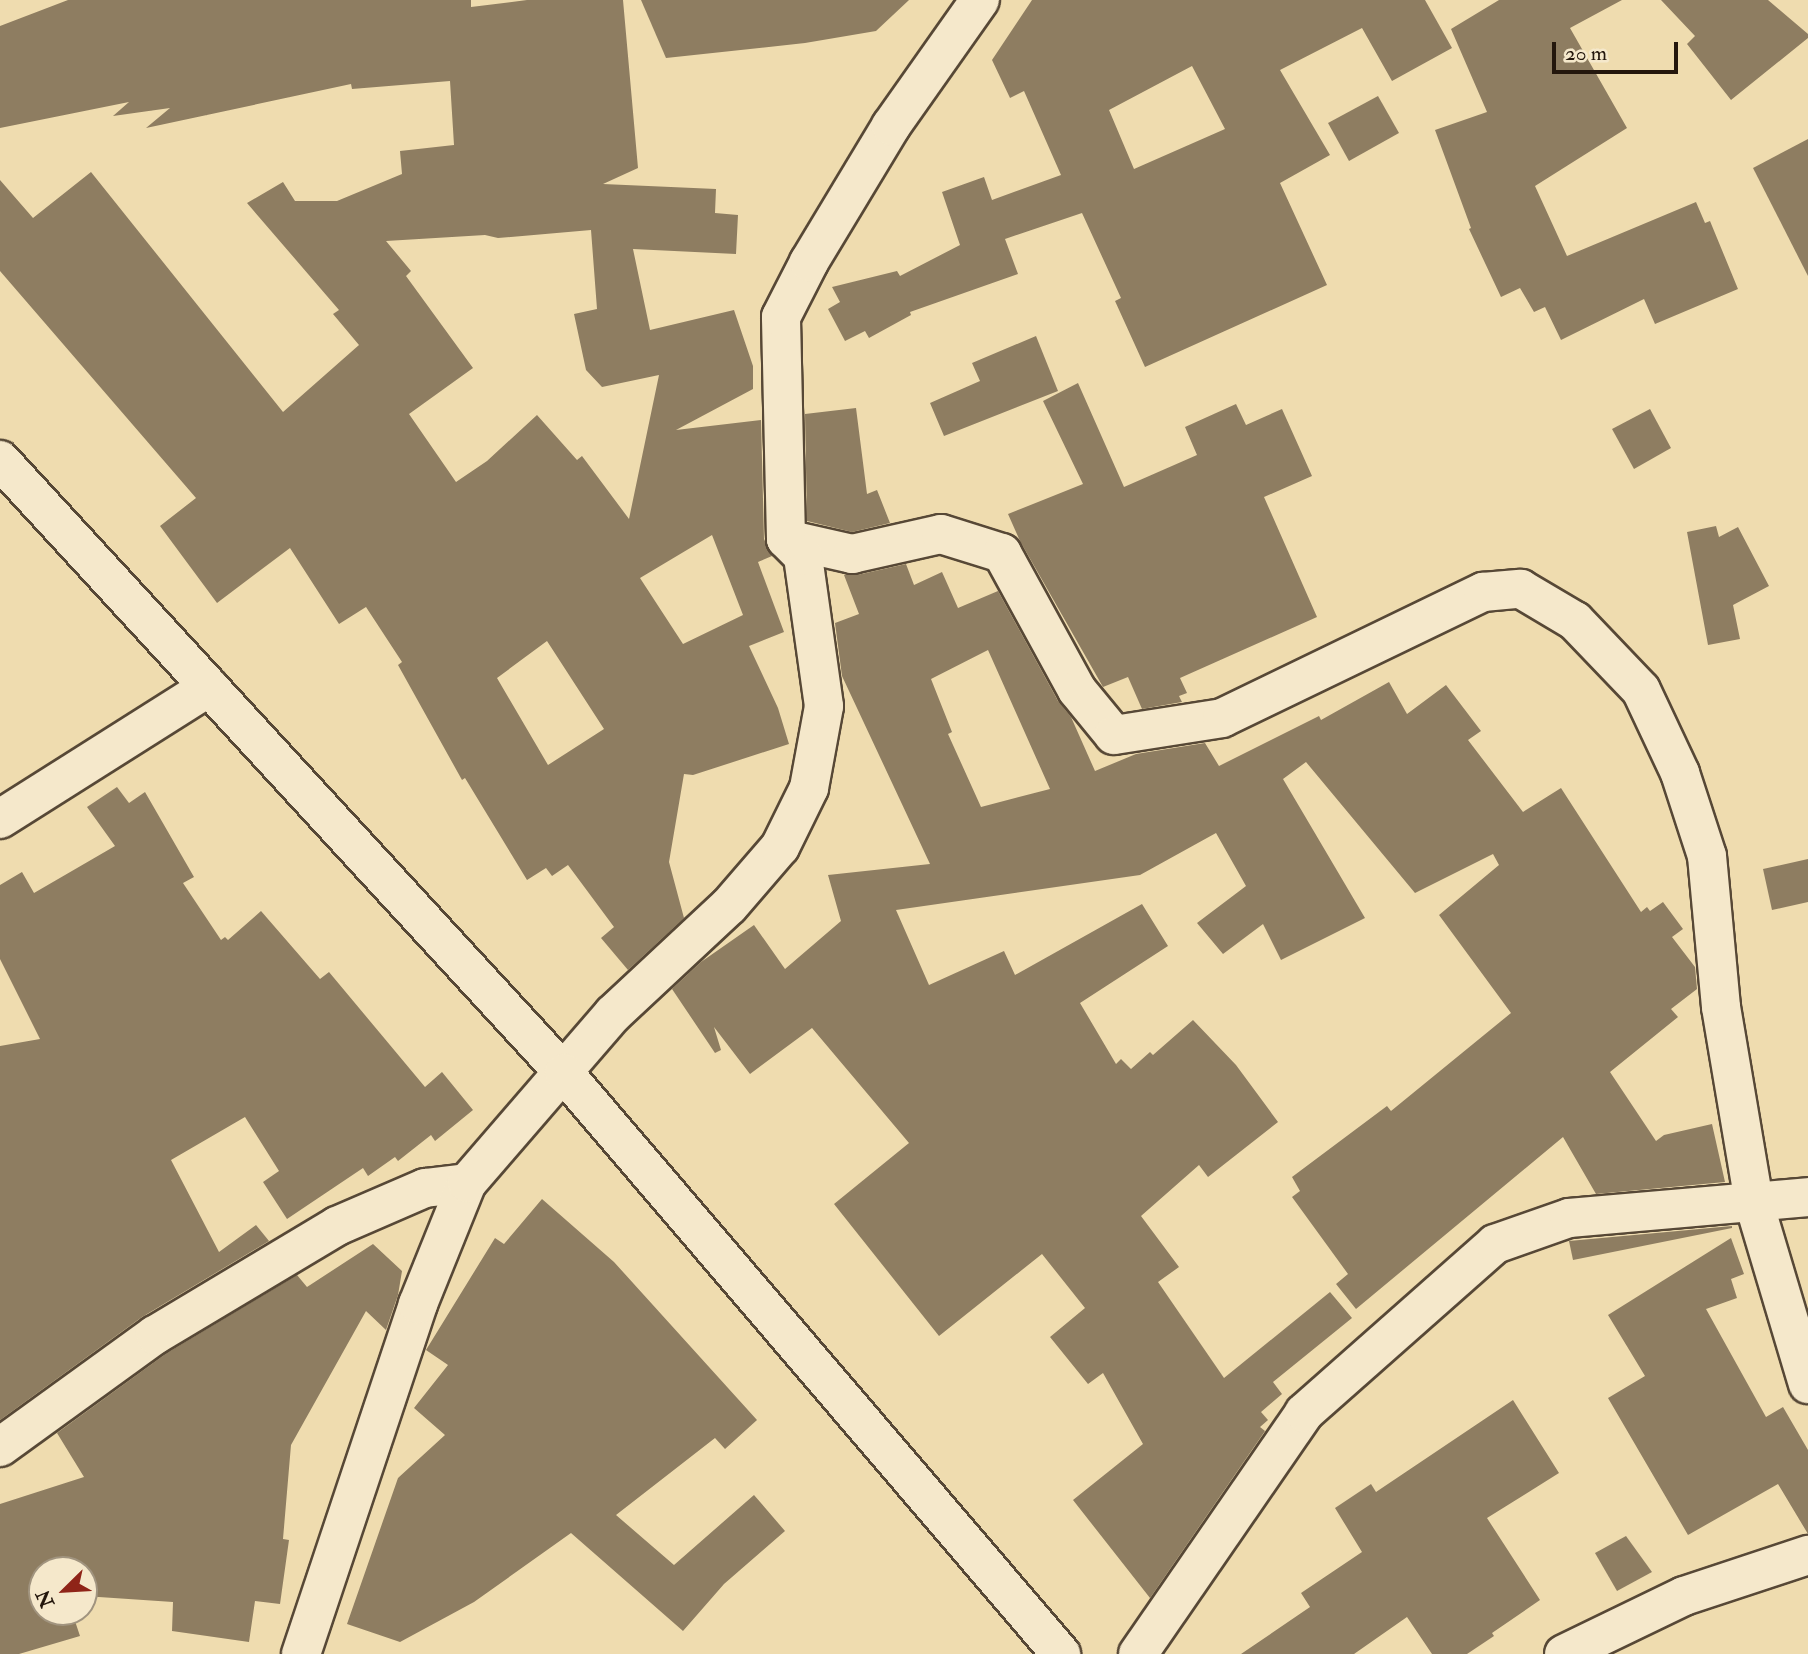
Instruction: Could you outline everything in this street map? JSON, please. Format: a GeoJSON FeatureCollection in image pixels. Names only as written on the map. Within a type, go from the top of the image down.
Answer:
{"type":"FeatureCollection","features":[{"type":"Feature","properties":{"kind":"street"},"geometry":{"type":"LineString","coordinates":[[301,1654],[418,1304],[467,1183],[614,1014],[729,906],[780,847],[809,788],[824,706],[803,556],[786,539],[781,317],[809,262],[891,126],[980,0]]}},
{"type":"Feature","properties":{"kind":"street"},"geometry":{"type":"LineString","coordinates":[[0,460],[564,1073],[1061,1654]]}},
{"type":"Feature","properties":{"kind":"street"},"geometry":{"type":"LineString","coordinates":[[786,539],[852,554],[941,534],[1002,553],[1077,690],[1114,735],[1222,718],[1483,592],[1521,589],[1575,621],[1641,690],[1680,773],[1707,856],[1721,1007],[1754,1203],[1808,1384]]}},
{"type":"Feature","properties":{"kind":"street"},"geometry":{"type":"LineString","coordinates":[[0,819],[209,687]]}},
{"type":"Feature","properties":{"kind":"street"},"geometry":{"type":"LineString","coordinates":[[0,1447],[155,1335],[337,1226],[425,1188],[467,1183]]}},
{"type":"Feature","properties":{"kind":"street"},"geometry":{"type":"LineString","coordinates":[[1138,1654],[1304,1413],[1495,1244],[1569,1218],[1808,1197]]}},
{"type":"Feature","properties":{"kind":"street"},"geometry":{"type":"LineString","coordinates":[[1564,1654],[1684,1596],[1808,1555]]}},
{"type":"Feature","properties":{"kind":"building"},"geometry":{"type":"Polygon","coordinates":[[[68,0],[471,0],[471,7],[527,0],[623,0],[638,168],[603,184],[716,189],[715,213],[738,215],[736,254],[633,249],[650,330],[734,310],[753,366],[753,389],[676,430],[761,420],[764,539],[772,556],[758,562],[784,632],[749,646],[778,708],[789,744],[693,775],[684,774],[669,862],[684,918],[628,970],[601,938],[614,927],[568,865],[552,876],[546,868],[527,880],[465,778],[462,780],[398,665],[402,662],[366,607],[339,624],[290,548],[217,603],[160,526],[196,498],[0,271],[0,180],[33,218],[91,172],[283,412],[359,345],[333,314],[339,310],[247,203],[283,182],[295,201],[337,201],[402,174],[400,151],[454,145],[450,81],[352,89],[351,84],[146,128],[170,108],[113,116],[129,102],[0,128],[0,26],[68,0]],[[591,230],[498,238],[485,235],[386,241],[411,271],[406,276],[473,368],[409,414],[456,482],[487,461],[537,415],[577,460],[582,456],[629,519],[659,375],[602,387],[586,370],[574,314],[597,309],[591,230]],[[712,535],[640,578],[683,644],[743,615],[712,535]],[[547,641],[497,678],[548,765],[604,729],[547,641]]]}},
{"type":"Feature","properties":{"kind":"building"},"geometry":{"type":"Polygon","coordinates":[[[641,0],[909,0],[876,31],[805,43],[666,58],[641,0]]]}},
{"type":"Feature","properties":{"kind":"building"},"geometry":{"type":"Polygon","coordinates":[[[1032,0],[1425,0],[1452,48],[1392,81],[1362,28],[1280,70],[1330,155],[1280,183],[1327,285],[1145,367],[1115,301],[1121,298],[1082,213],[1005,239],[1018,274],[910,312],[911,315],[869,338],[865,331],[845,341],[828,309],[840,302],[832,287],[897,271],[900,276],[960,245],[942,192],[984,177],[992,200],[1061,175],[1024,91],[1010,98],[992,60],[1032,0]],[[1192,66],[1109,110],[1134,169],[1225,129],[1192,66]]]}},
{"type":"Feature","properties":{"kind":"building"},"geometry":{"type":"Polygon","coordinates":[[[1499,0],[1622,0],[1570,28],[1627,128],[1535,186],[1567,256],[1696,202],[1705,223],[1710,221],[1738,289],[1655,324],[1644,299],[1561,340],[1545,307],[1534,312],[1520,288],[1501,297],[1469,229],[1471,228],[1435,130],[1487,112],[1451,29],[1499,0]]]}},
{"type":"Feature","properties":{"kind":"building"},"geometry":{"type":"Polygon","coordinates":[[[1661,0],[1768,0],[1808,34],[1808,38],[1731,100],[1687,44],[1695,36],[1661,0]]]}},
{"type":"Feature","properties":{"kind":"building"},"geometry":{"type":"Polygon","coordinates":[[[1378,96],[1399,133],[1349,161],[1328,123],[1378,96]]]}},
{"type":"Feature","properties":{"kind":"building"},"geometry":{"type":"Polygon","coordinates":[[[1808,139],[1808,276],[1753,168],[1808,139]]]}},
{"type":"Feature","properties":{"kind":"building"},"geometry":{"type":"Polygon","coordinates":[[[1036,336],[1058,391],[944,436],[930,403],[980,381],[972,363],[1036,336]]]}},
{"type":"Feature","properties":{"kind":"building"},"geometry":{"type":"Polygon","coordinates":[[[1078,383],[1124,487],[1197,455],[1185,427],[1236,404],[1246,425],[1282,409],[1312,476],[1264,497],[1317,617],[1180,678],[1187,693],[1179,696],[1182,702],[1142,709],[1128,677],[1103,687],[1020,541],[1008,514],[1083,484],[1043,401],[1078,383]]]}},
{"type":"Feature","properties":{"kind":"building"},"geometry":{"type":"Polygon","coordinates":[[[856,408],[867,494],[877,490],[890,523],[852,532],[807,521],[805,414],[856,408]]]}},
{"type":"Feature","properties":{"kind":"building"},"geometry":{"type":"Polygon","coordinates":[[[1650,409],[1671,448],[1634,469],[1612,429],[1650,409]]]}},
{"type":"Feature","properties":{"kind":"building"},"geometry":{"type":"Polygon","coordinates":[[[1716,526],[1719,537],[1738,527],[1769,586],[1733,605],[1740,639],[1708,645],[1687,532],[1716,526]]]}},
{"type":"Feature","properties":{"kind":"building"},"geometry":{"type":"Polygon","coordinates":[[[906,564],[914,585],[942,572],[958,608],[998,591],[1058,701],[1071,717],[1095,771],[1136,754],[1205,743],[1219,766],[1319,716],[1321,720],[1389,682],[1407,714],[1446,685],[1481,731],[1468,740],[1523,812],[1561,788],[1641,912],[1647,907],[1650,911],[1663,902],[1683,929],[1672,937],[1695,967],[1697,989],[1671,1009],[1678,1017],[1610,1072],[1656,1141],[1664,1135],[1712,1124],[1725,1182],[1596,1194],[1563,1137],[1356,1309],[1336,1284],[1348,1274],[1292,1197],[1300,1191],[1292,1177],[1387,1106],[1391,1111],[1511,1013],[1439,915],[1499,865],[1493,854],[1415,893],[1306,762],[1283,779],[1365,918],[1281,960],[1263,924],[1223,954],[1197,923],[1246,886],[1216,833],[1140,875],[896,910],[929,985],[1004,951],[1015,975],[1142,904],[1168,946],[1080,1003],[1116,1064],[1121,1059],[1131,1069],[1150,1052],[1153,1055],[1193,1020],[1236,1065],[1278,1122],[1208,1177],[1199,1165],[1141,1216],[1179,1267],[1158,1282],[1224,1378],[1330,1292],[1352,1318],[1273,1382],[1282,1394],[1261,1412],[1268,1420],[1260,1427],[1265,1431],[1150,1598],[1073,1500],[1143,1444],[1103,1373],[1088,1384],[1050,1337],[1085,1308],[1042,1254],[939,1336],[834,1204],[909,1143],[812,1028],[750,1074],[714,1027],[721,1050],[715,1053],[672,989],[701,962],[754,925],[785,969],[841,921],[828,875],[930,864],[842,676],[835,623],[859,614],[844,575],[857,575],[906,564]],[[988,650],[931,679],[952,732],[948,734],[981,807],[1050,789],[988,650]]]}},
{"type":"Feature","properties":{"kind":"building"},"geometry":{"type":"Polygon","coordinates":[[[117,787],[129,803],[145,792],[194,877],[183,883],[221,940],[225,937],[228,940],[261,911],[320,979],[329,972],[425,1087],[442,1072],[473,1110],[435,1141],[431,1135],[398,1161],[395,1157],[368,1176],[363,1168],[287,1219],[263,1182],[279,1171],[245,1117],[171,1160],[219,1252],[256,1225],[269,1241],[142,1317],[0,1420],[0,1046],[40,1039],[0,959],[0,885],[22,872],[34,893],[115,846],[87,807],[117,787]]]}},
{"type":"Feature","properties":{"kind":"building"},"geometry":{"type":"Polygon","coordinates":[[[1808,859],[1808,902],[1772,910],[1763,869],[1808,859]]]}},
{"type":"Feature","properties":{"kind":"building"},"geometry":{"type":"Polygon","coordinates":[[[542,1199],[614,1262],[757,1420],[725,1449],[715,1438],[616,1515],[674,1565],[754,1495],[785,1531],[724,1584],[683,1631],[571,1533],[474,1602],[400,1642],[347,1624],[398,1478],[445,1435],[414,1408],[448,1365],[426,1350],[495,1238],[504,1244],[542,1199]]]}},
{"type":"Feature","properties":{"kind":"building"},"geometry":{"type":"Polygon","coordinates":[[[1732,1226],[1573,1260],[1569,1241],[1732,1226]]]}},
{"type":"Feature","properties":{"kind":"building"},"geometry":{"type":"Polygon","coordinates":[[[1731,1238],[1744,1274],[1731,1279],[1737,1298],[1706,1309],[1766,1417],[1783,1407],[1808,1450],[1808,1534],[1778,1484],[1688,1535],[1608,1398],[1645,1376],[1608,1315],[1731,1238]]]}},
{"type":"Feature","properties":{"kind":"building"},"geometry":{"type":"Polygon","coordinates":[[[373,1244],[402,1271],[398,1295],[386,1330],[366,1311],[291,1445],[283,1539],[289,1540],[280,1604],[255,1601],[249,1642],[172,1631],[173,1602],[98,1597],[98,1556],[28,1556],[28,1626],[77,1626],[80,1636],[19,1654],[0,1654],[0,1504],[84,1477],[57,1433],[167,1353],[297,1275],[307,1287],[373,1244]]]}},
{"type":"Feature","properties":{"kind":"building"},"geometry":{"type":"Polygon","coordinates":[[[1513,1400],[1559,1473],[1487,1518],[1540,1600],[1467,1654],[1432,1654],[1407,1617],[1354,1654],[1241,1654],[1310,1607],[1301,1593],[1362,1552],[1335,1508],[1371,1484],[1376,1492],[1513,1400]]]}},
{"type":"Feature","properties":{"kind":"building"},"geometry":{"type":"Polygon","coordinates":[[[1626,1536],[1652,1572],[1617,1591],[1595,1553],[1626,1536]]]}}]}
